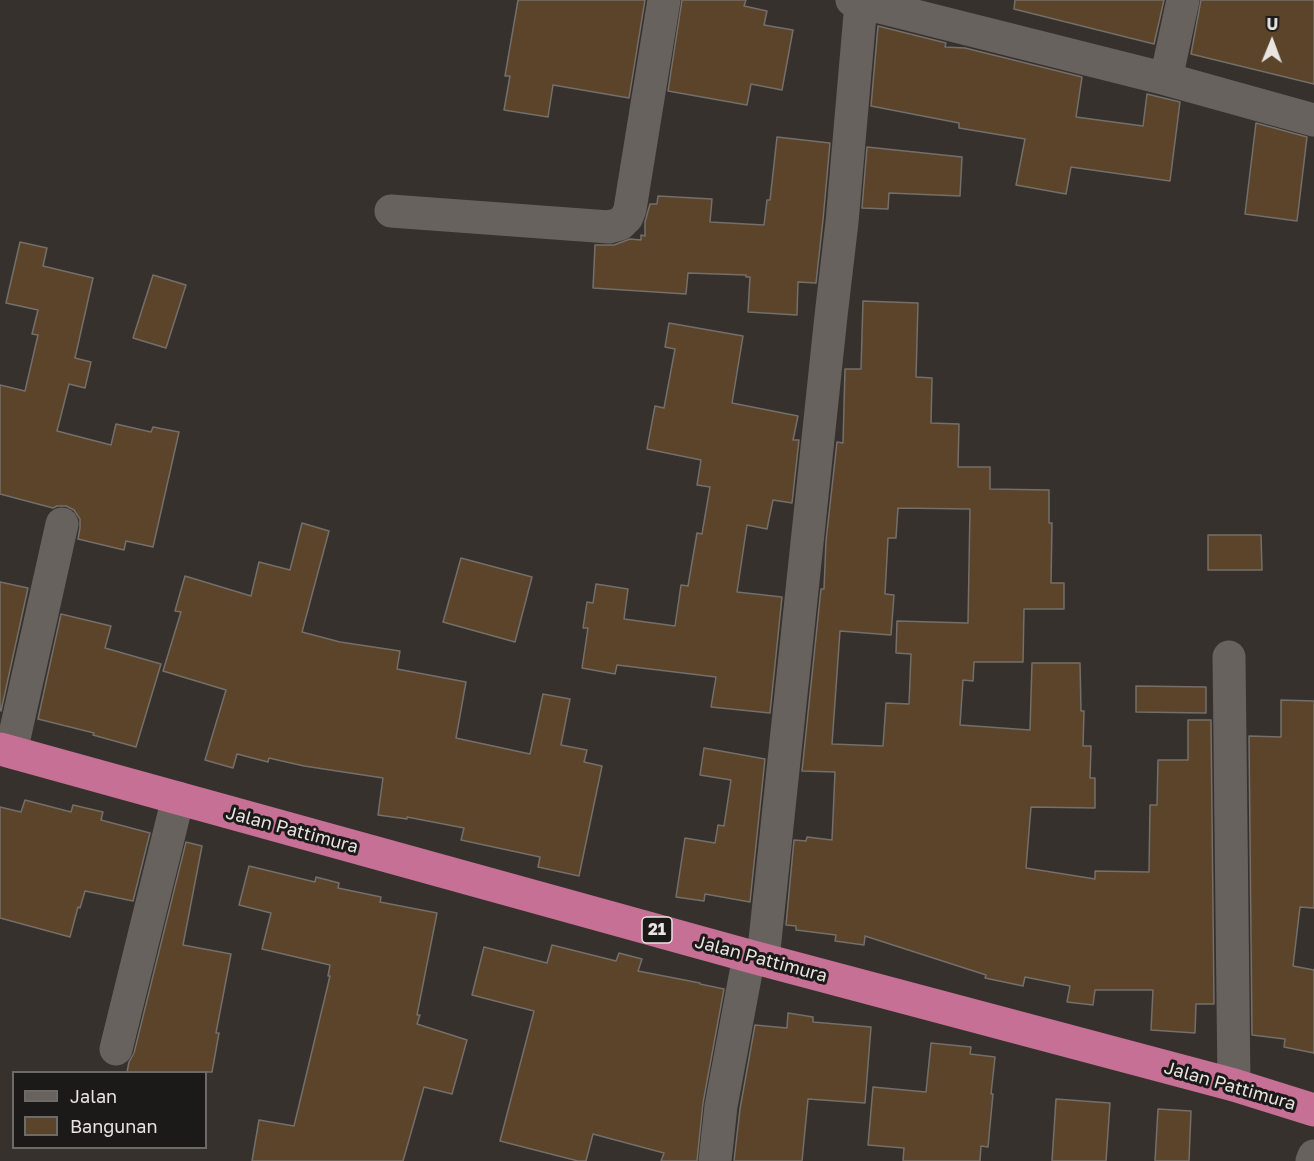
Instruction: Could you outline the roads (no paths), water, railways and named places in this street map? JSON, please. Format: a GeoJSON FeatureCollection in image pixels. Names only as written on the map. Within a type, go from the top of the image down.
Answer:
{"type":"FeatureCollection","features":[{"type":"Feature","properties":{"kind":"highway","name":"Jalan Pattimura"},"geometry":{"type":"LineString","coordinates":[[5,751],[756,958],[1234,1086],[1314,1110]]}},
{"type":"Feature","properties":{"kind":"street"},"geometry":{"type":"LineString","coordinates":[[391,211],[609,227],[620,224],[627,217],[630,209],[664,0]]}},
{"type":"Feature","properties":{"kind":"street"},"geometry":{"type":"LineString","coordinates":[[1166,79],[1184,0]]}},
{"type":"Feature","properties":{"kind":"street"},"geometry":{"type":"LineString","coordinates":[[715,1161],[721,1107],[756,958],[842,222],[856,1],[1166,79],[1314,120]]}},
{"type":"Feature","properties":{"kind":"street"},"geometry":{"type":"LineString","coordinates":[[5,751],[62,524]]}},
{"type":"Feature","properties":{"kind":"street"},"geometry":{"type":"LineString","coordinates":[[1229,657],[1234,1086]]}},
{"type":"Feature","properties":{"kind":"street"},"geometry":{"type":"LineString","coordinates":[[116,1049],[178,798]]}},
{"type":"Feature","properties":{"kind":"street"},"geometry":{"type":"LineString","coordinates":[[1312,1161],[1314,1156]]}}]}
